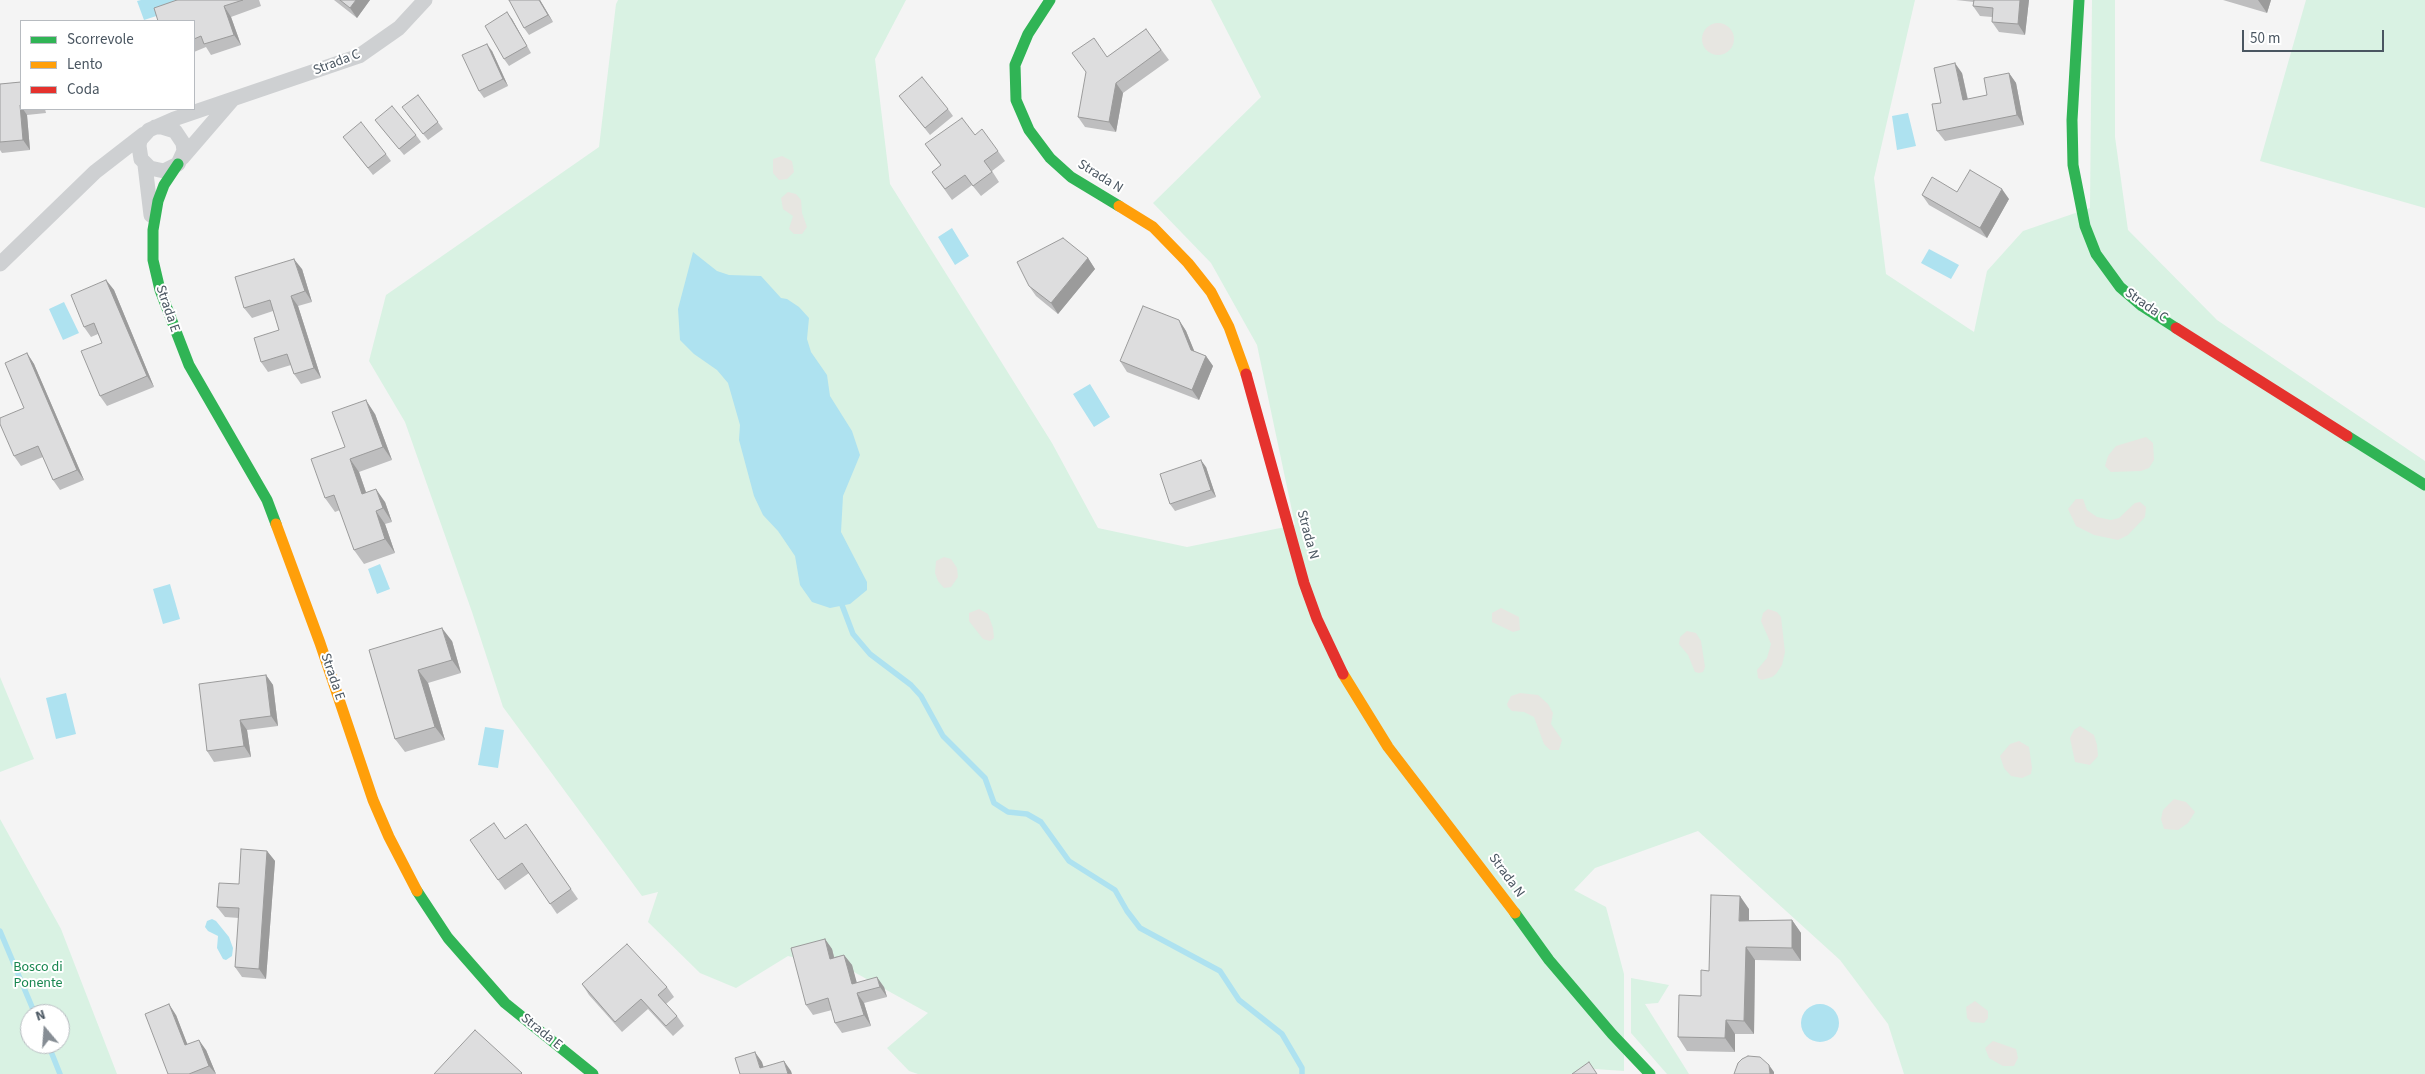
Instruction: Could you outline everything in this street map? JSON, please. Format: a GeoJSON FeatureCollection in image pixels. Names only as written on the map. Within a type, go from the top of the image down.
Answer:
{"type":"FeatureCollection","features":[{"type":"Feature","properties":{"kind":"street","name":"Strada C"},"geometry":{"type":"LineString","coordinates":[[0,264],[102,165],[150,131],[174,119],[359,56],[399,28],[426,0]]}},
{"type":"Feature","properties":{"kind":"street","name":"Strada N"},"geometry":{"type":"LineString","coordinates":[[1050,0],[1028,34],[1015,65],[1014,86],[1016,100],[1029,130],[1050,158],[1071,178],[1153,226],[1188,263],[1211,292],[1230,327],[1245,369],[1308,592],[1331,652],[1348,686],[1388,747],[1469,851],[1549,960],[1612,1034],[1650,1074]]}},
{"type":"Feature","properties":{"kind":"street","name":"Strada C"},"geometry":{"type":"LineString","coordinates":[[2079,0],[2072,120],[2073,165],[2085,226],[2096,254],[2108,272],[2120,288],[2142,306],[2425,485]]}},
{"type":"Feature","properties":{"kind":"street"},"geometry":{"type":"LineString","coordinates":[[102,165],[121,160],[143,162],[156,171],[164,171],[180,161],[233,99]]}},
{"type":"Feature","properties":{"kind":"street"},"geometry":{"type":"LineString","coordinates":[[143,162],[139,146],[150,131],[169,128],[180,136],[184,151],[180,161]]}},
{"type":"Feature","properties":{"kind":"street","name":"Strada E"},"geometry":{"type":"LineString","coordinates":[[153,230],[158,201],[164,185],[180,161]]}},
{"type":"Feature","properties":{"kind":"street","name":"Strada E"},"geometry":{"type":"LineString","coordinates":[[143,162],[153,230],[155,273],[177,338],[189,364],[267,500],[320,642],[373,800],[405,871],[437,922],[482,978],[505,1003],[593,1074]]}},
{"type":"Feature","properties":{"kind":"green space"},"geometry":{"type":"Polygon","coordinates":[[[618,0],[906,0],[875,59],[890,184],[1052,443],[1098,528],[1187,547],[1295,525],[1257,345],[1211,263],[1153,203],[1261,97],[1211,0],[1915,0],[1874,178],[1886,274],[1974,332],[1987,271],[2023,231],[2090,208],[2092,0],[2115,0],[2115,137],[2128,230],[2217,320],[2425,461],[2425,1074],[1904,1074],[1888,1024],[1840,960],[1698,831],[1595,868],[1574,890],[1606,907],[1624,974],[1624,1071],[1580,1068],[1574,1074],[918,1074],[909,1071],[887,1048],[928,1013],[854,972],[788,956],[736,988],[700,973],[648,922],[658,892],[642,896],[503,707],[472,612],[405,422],[369,361],[386,295],[599,147],[618,0]]]}},
{"type":"Feature","properties":{"kind":"green space"},"geometry":{"type":"Polygon","coordinates":[[[2306,0],[2425,0],[2425,208],[2260,161],[2306,0]]]}},
{"type":"Feature","properties":{"kind":"green space"},"geometry":{"type":"Polygon","coordinates":[[[0,677],[34,759],[0,772],[0,677]]]}},
{"type":"Feature","properties":{"kind":"green space","name":"Bosco di Ponente"},"geometry":{"type":"Polygon","coordinates":[[[0,819],[61,929],[117,1074],[0,1074],[0,819]]]}},
{"type":"Feature","properties":{"kind":"green space"},"geometry":{"type":"Polygon","coordinates":[[[1631,978],[1669,985],[1658,1003],[1645,1004],[1689,1074],[1667,1074],[1631,1033],[1631,978]]]}},
{"type":"Feature","properties":{"kind":"sand"},"geometry":{"type":"Polygon","coordinates":[[[1718,23],[1730,27],[1734,39],[1730,51],[1718,55],[1706,51],[1702,39],[1706,27],[1718,23]]]}},
{"type":"Feature","properties":{"kind":"sand"},"geometry":{"type":"Polygon","coordinates":[[[782,156],[792,161],[794,172],[787,179],[779,180],[773,173],[773,159],[782,156]]]}},
{"type":"Feature","properties":{"kind":"sand"},"geometry":{"type":"Polygon","coordinates":[[[788,192],[796,194],[801,200],[802,213],[807,227],[802,234],[794,234],[789,229],[793,216],[783,209],[781,198],[788,192]]]}},
{"type":"Feature","properties":{"kind":"sand"},"geometry":{"type":"Polygon","coordinates":[[[2146,437],[2153,443],[2154,460],[2149,468],[2141,471],[2111,472],[2105,466],[2108,456],[2116,446],[2146,437]]]}},
{"type":"Feature","properties":{"kind":"sand"},"geometry":{"type":"Polygon","coordinates":[[[2076,499],[2083,499],[2087,510],[2097,517],[2111,520],[2119,518],[2135,503],[2140,502],[2146,507],[2145,517],[2128,535],[2118,540],[2094,535],[2076,526],[2068,509],[2076,499]]]}},
{"type":"Feature","properties":{"kind":"sand"},"geometry":{"type":"Polygon","coordinates":[[[944,557],[951,559],[957,568],[958,577],[951,587],[944,588],[938,581],[935,573],[936,561],[944,557]]]}},
{"type":"Feature","properties":{"kind":"sand"},"geometry":{"type":"Polygon","coordinates":[[[1501,608],[1519,617],[1520,630],[1513,632],[1492,622],[1492,613],[1501,608]]]}},
{"type":"Feature","properties":{"kind":"sand"},"geometry":{"type":"Polygon","coordinates":[[[979,609],[988,614],[993,628],[994,638],[990,641],[983,639],[969,621],[969,613],[979,609]]]}},
{"type":"Feature","properties":{"kind":"sand"},"geometry":{"type":"Polygon","coordinates":[[[1768,609],[1777,612],[1781,617],[1785,652],[1782,665],[1776,674],[1762,680],[1758,678],[1757,670],[1767,658],[1771,644],[1761,621],[1763,613],[1768,609]]]}},
{"type":"Feature","properties":{"kind":"sand"},"geometry":{"type":"Polygon","coordinates":[[[1687,631],[1696,633],[1701,641],[1705,667],[1703,672],[1695,672],[1688,655],[1679,644],[1680,637],[1687,631]]]}},
{"type":"Feature","properties":{"kind":"sand"},"geometry":{"type":"Polygon","coordinates":[[[1520,693],[1538,695],[1548,704],[1553,713],[1551,724],[1562,740],[1559,750],[1550,750],[1544,744],[1534,717],[1524,712],[1512,711],[1508,707],[1507,704],[1511,696],[1520,693]]]}},
{"type":"Feature","properties":{"kind":"sand"},"geometry":{"type":"Polygon","coordinates":[[[2080,726],[2094,735],[2097,745],[2098,756],[2090,765],[2075,762],[2070,738],[2074,730],[2080,726]]]}},
{"type":"Feature","properties":{"kind":"sand"},"geometry":{"type":"Polygon","coordinates":[[[2019,741],[2029,747],[2032,768],[2031,774],[2022,778],[2011,776],[2004,768],[2000,756],[2010,744],[2019,741]]]}},
{"type":"Feature","properties":{"kind":"sand"},"geometry":{"type":"Polygon","coordinates":[[[2174,799],[2186,802],[2195,812],[2188,823],[2178,830],[2164,829],[2161,819],[2163,810],[2174,799]]]}},
{"type":"Feature","properties":{"kind":"sand"},"geometry":{"type":"Polygon","coordinates":[[[1975,1001],[1988,1011],[1988,1018],[1984,1023],[1971,1022],[1967,1018],[1966,1007],[1975,1001]]]}},
{"type":"Feature","properties":{"kind":"sand"},"geometry":{"type":"Polygon","coordinates":[[[1993,1041],[2016,1049],[2018,1058],[2014,1066],[2003,1066],[1989,1058],[1985,1048],[1993,1041]]]}},
{"type":"Feature","properties":{"kind":"water"},"geometry":{"type":"Polygon","coordinates":[[[178,0],[181,8],[144,20],[137,1],[178,0]]]}},
{"type":"Feature","properties":{"kind":"water"},"geometry":{"type":"Polygon","coordinates":[[[1908,113],[1916,146],[1897,150],[1892,116],[1908,113]]]}},
{"type":"Feature","properties":{"kind":"water"},"geometry":{"type":"Polygon","coordinates":[[[952,228],[969,256],[955,265],[938,237],[952,228]]]}},
{"type":"Feature","properties":{"kind":"water"},"geometry":{"type":"Polygon","coordinates":[[[1929,249],[1959,265],[1951,279],[1921,263],[1929,249]]]}},
{"type":"Feature","properties":{"kind":"water"},"geometry":{"type":"Polygon","coordinates":[[[693,252],[717,271],[729,275],[761,276],[781,298],[787,299],[799,307],[809,318],[807,339],[811,352],[827,375],[830,396],[852,431],[860,455],[843,496],[841,532],[867,582],[867,590],[850,604],[830,608],[812,602],[800,585],[795,556],[778,531],[763,515],[754,496],[739,440],[740,425],[728,383],[717,370],[694,354],[680,340],[678,309],[693,252]]]}},
{"type":"Feature","properties":{"kind":"water"},"geometry":{"type":"Polygon","coordinates":[[[64,302],[79,333],[63,340],[49,309],[64,302]]]}},
{"type":"Feature","properties":{"kind":"water"},"geometry":{"type":"Polygon","coordinates":[[[1090,384],[1110,417],[1094,427],[1073,394],[1090,384]]]}},
{"type":"Feature","properties":{"kind":"water"},"geometry":{"type":"Polygon","coordinates":[[[380,564],[390,589],[377,594],[368,569],[380,564]]]}},
{"type":"Feature","properties":{"kind":"water"},"geometry":{"type":"Polygon","coordinates":[[[170,584],[180,619],[163,624],[153,589],[170,584]]]}},
{"type":"Feature","properties":{"kind":"water"},"geometry":{"type":"Polygon","coordinates":[[[66,693],[76,734],[56,739],[46,698],[66,693]]]}},
{"type":"Feature","properties":{"kind":"water"},"geometry":{"type":"Polygon","coordinates":[[[485,727],[504,730],[498,768],[478,765],[485,727]]]}},
{"type":"Feature","properties":{"kind":"water"},"geometry":{"type":"Polygon","coordinates":[[[212,919],[216,921],[229,937],[233,948],[232,956],[226,960],[223,959],[217,948],[218,936],[208,931],[205,927],[207,921],[212,919]]]}},
{"type":"Feature","properties":{"kind":"water"},"geometry":{"type":"Polygon","coordinates":[[[1820,1004],[1833,1010],[1839,1023],[1833,1036],[1820,1042],[1807,1036],[1801,1023],[1807,1010],[1820,1004]]]}},
{"type":"Feature","properties":{"kind":"building"},"geometry":{"type":"Polygon","coordinates":[[[177,0],[243,0],[224,6],[234,35],[204,44],[201,36],[195,39],[195,20],[158,20],[154,8],[177,0]]]}},
{"type":"Feature","properties":{"kind":"building"},"geometry":{"type":"Polygon","coordinates":[[[340,0],[356,0],[350,8],[340,0]]]}},
{"type":"Feature","properties":{"kind":"building"},"geometry":{"type":"Polygon","coordinates":[[[509,0],[539,0],[548,15],[524,28],[509,0]]]}},
{"type":"Feature","properties":{"kind":"building"},"geometry":{"type":"Polygon","coordinates":[[[1974,0],[2020,0],[2018,24],[1992,22],[1993,8],[1973,6],[1974,0]]]}},
{"type":"Feature","properties":{"kind":"building"},"geometry":{"type":"Polygon","coordinates":[[[507,12],[527,46],[504,59],[485,26],[507,12]]]}},
{"type":"Feature","properties":{"kind":"building"},"geometry":{"type":"Polygon","coordinates":[[[1146,29],[1161,50],[1116,83],[1109,122],[1078,117],[1086,72],[1072,53],[1094,38],[1107,57],[1146,29]]]}},
{"type":"Feature","properties":{"kind":"building"},"geometry":{"type":"Polygon","coordinates":[[[487,44],[503,79],[479,91],[462,55],[487,44]]]}},
{"type":"Feature","properties":{"kind":"building"},"geometry":{"type":"Polygon","coordinates":[[[1955,63],[1963,100],[1987,95],[1984,78],[2009,73],[2017,115],[1937,131],[1932,104],[1941,103],[1934,68],[1955,63]]]}},
{"type":"Feature","properties":{"kind":"building"},"geometry":{"type":"Polygon","coordinates":[[[922,77],[948,109],[925,128],[899,96],[922,77]]]}},
{"type":"Feature","properties":{"kind":"building"},"geometry":{"type":"Polygon","coordinates":[[[20,82],[23,140],[0,142],[0,84],[20,82]]]}},
{"type":"Feature","properties":{"kind":"building"},"geometry":{"type":"Polygon","coordinates":[[[418,95],[438,122],[423,134],[402,107],[418,95]]]}},
{"type":"Feature","properties":{"kind":"building"},"geometry":{"type":"Polygon","coordinates":[[[392,106],[416,135],[399,149],[375,120],[392,106]]]}},
{"type":"Feature","properties":{"kind":"building"},"geometry":{"type":"Polygon","coordinates":[[[962,118],[975,135],[982,129],[998,151],[984,161],[992,172],[973,186],[965,175],[945,189],[932,172],[941,165],[925,144],[962,118]]]}},
{"type":"Feature","properties":{"kind":"building"},"geometry":{"type":"Polygon","coordinates":[[[361,122],[386,154],[368,168],[343,137],[361,122]]]}},
{"type":"Feature","properties":{"kind":"building"},"geometry":{"type":"Polygon","coordinates":[[[1970,170],[2002,189],[1980,228],[1922,195],[1932,177],[1957,192],[1970,170]]]}},
{"type":"Feature","properties":{"kind":"building"},"geometry":{"type":"Polygon","coordinates":[[[1063,238],[1088,258],[1051,303],[1029,286],[1017,262],[1063,238]]]}},
{"type":"Feature","properties":{"kind":"building"},"geometry":{"type":"Polygon","coordinates":[[[294,259],[305,291],[291,296],[314,368],[294,374],[287,354],[261,362],[254,338],[279,330],[270,300],[244,308],[235,277],[294,259]]]}},
{"type":"Feature","properties":{"kind":"building"},"geometry":{"type":"Polygon","coordinates":[[[106,280],[147,376],[100,396],[81,351],[102,343],[94,323],[84,327],[71,295],[106,280]]]}},
{"type":"Feature","properties":{"kind":"building"},"geometry":{"type":"Polygon","coordinates":[[[1143,306],[1179,320],[1191,350],[1206,356],[1192,390],[1120,361],[1143,306]]]}},
{"type":"Feature","properties":{"kind":"building"},"geometry":{"type":"Polygon","coordinates":[[[27,353],[77,470],[53,480],[38,446],[14,456],[0,424],[0,418],[24,408],[5,363],[27,353]]]}},
{"type":"Feature","properties":{"kind":"building"},"geometry":{"type":"Polygon","coordinates":[[[366,400],[383,447],[350,459],[362,494],[376,489],[383,508],[376,511],[385,539],[354,550],[334,495],[325,498],[311,459],[345,447],[332,412],[366,400]]]}},
{"type":"Feature","properties":{"kind":"building"},"geometry":{"type":"Polygon","coordinates":[[[1201,460],[1211,490],[1170,504],[1160,474],[1201,460]]]}},
{"type":"Feature","properties":{"kind":"building"},"geometry":{"type":"Polygon","coordinates":[[[442,628],[452,660],[418,670],[435,727],[395,739],[369,650],[442,628]]]}},
{"type":"Feature","properties":{"kind":"building"},"geometry":{"type":"Polygon","coordinates":[[[266,675],[271,716],[240,720],[244,746],[207,751],[199,684],[266,675]]]}},
{"type":"Feature","properties":{"kind":"building"},"geometry":{"type":"Polygon","coordinates":[[[494,823],[505,839],[526,824],[571,889],[550,904],[522,863],[498,880],[470,840],[494,823]]]}},
{"type":"Feature","properties":{"kind":"building"},"geometry":{"type":"Polygon","coordinates":[[[241,849],[267,851],[259,969],[235,967],[239,908],[217,907],[219,883],[239,884],[241,849]]]}},
{"type":"Feature","properties":{"kind":"building"},"geometry":{"type":"Polygon","coordinates":[[[1711,895],[1740,896],[1739,921],[1792,920],[1792,948],[1746,947],[1744,1021],[1726,1020],[1725,1038],[1678,1037],[1679,995],[1701,996],[1701,970],[1709,971],[1711,895]]]}},
{"type":"Feature","properties":{"kind":"building"},"geometry":{"type":"Polygon","coordinates":[[[825,939],[830,959],[844,955],[852,984],[877,977],[880,987],[857,993],[864,1015],[835,1023],[828,998],[806,1005],[791,948],[825,939]]]}},
{"type":"Feature","properties":{"kind":"building"},"geometry":{"type":"Polygon","coordinates":[[[627,944],[667,987],[658,995],[677,1016],[666,1026],[641,999],[615,1022],[582,984],[627,944]]]}},
{"type":"Feature","properties":{"kind":"building"},"geometry":{"type":"Polygon","coordinates":[[[169,1004],[185,1045],[199,1040],[209,1066],[189,1074],[168,1074],[145,1014],[169,1004]]]}},
{"type":"Feature","properties":{"kind":"building"},"geometry":{"type":"Polygon","coordinates":[[[475,1030],[522,1073],[434,1074],[475,1030]]]}},
{"type":"Feature","properties":{"kind":"building"},"geometry":{"type":"Polygon","coordinates":[[[755,1052],[760,1068],[784,1061],[788,1074],[740,1074],[735,1058],[755,1052]]]}},
{"type":"Feature","properties":{"kind":"building"},"geometry":{"type":"Polygon","coordinates":[[[1748,1056],[1760,1057],[1769,1065],[1770,1074],[1734,1074],[1738,1063],[1748,1056]]]}},
{"type":"Feature","properties":{"kind":"building"},"geometry":{"type":"Polygon","coordinates":[[[1589,1062],[1597,1074],[1572,1074],[1589,1062]]]}},
{"type":"Feature","properties":{"kind":"waterway"},"geometry":{"type":"LineString","coordinates":[[842,605],[853,634],[870,654],[911,685],[921,696],[943,736],[985,778],[994,803],[1008,812],[1027,814],[1041,822],[1069,861],[1115,890],[1127,911],[1140,928],[1220,971],[1239,1000],[1282,1034],[1302,1068],[1302,1074]]}},
{"type":"Feature","properties":{"kind":"waterway"},"geometry":{"type":"LineString","coordinates":[[0,931],[31,1004]]}},
{"type":"Feature","properties":{"kind":"waterway"},"geometry":{"type":"LineString","coordinates":[[52,1054],[60,1074]]}},
{"type":"Feature","properties":{"kind":"traffic: fast"},"geometry":{"type":"LineString","coordinates":[[1050,0],[1028,34],[1015,65],[1016,100],[1029,130],[1050,158],[1071,177],[1119,206]]}},
{"type":"Feature","properties":{"kind":"traffic: fast"},"geometry":{"type":"LineString","coordinates":[[2079,0],[2072,120],[2073,165],[2085,226],[2096,254],[2120,287],[2142,306],[2176,328]]}},
{"type":"Feature","properties":{"kind":"traffic: fast"},"geometry":{"type":"LineString","coordinates":[[178,164],[164,185],[158,201],[153,230],[153,260],[160,290],[189,365],[267,500],[276,524]]}},
{"type":"Feature","properties":{"kind":"traffic: fast"},"geometry":{"type":"LineString","coordinates":[[2347,436],[2425,485]]}},
{"type":"Feature","properties":{"kind":"traffic: fast"},"geometry":{"type":"LineString","coordinates":[[417,891],[448,938],[505,1003],[593,1074]]}},
{"type":"Feature","properties":{"kind":"traffic: fast"},"geometry":{"type":"LineString","coordinates":[[1515,913],[1549,960],[1612,1034],[1650,1074]]}},
{"type":"Feature","properties":{"kind":"traffic: slow"},"geometry":{"type":"LineString","coordinates":[[1119,206],[1153,227],[1188,263],[1211,292],[1229,327],[1246,374]]}},
{"type":"Feature","properties":{"kind":"traffic: slow"},"geometry":{"type":"LineString","coordinates":[[276,524],[320,643],[373,800],[389,837],[417,891]]}},
{"type":"Feature","properties":{"kind":"traffic: slow"},"geometry":{"type":"LineString","coordinates":[[1343,674],[1388,747],[1515,913]]}},
{"type":"Feature","properties":{"kind":"traffic: jam"},"geometry":{"type":"LineString","coordinates":[[2176,328],[2347,436]]}},
{"type":"Feature","properties":{"kind":"traffic: jam"},"geometry":{"type":"LineString","coordinates":[[1246,374],[1304,583],[1317,619],[1343,674]]}}]}
